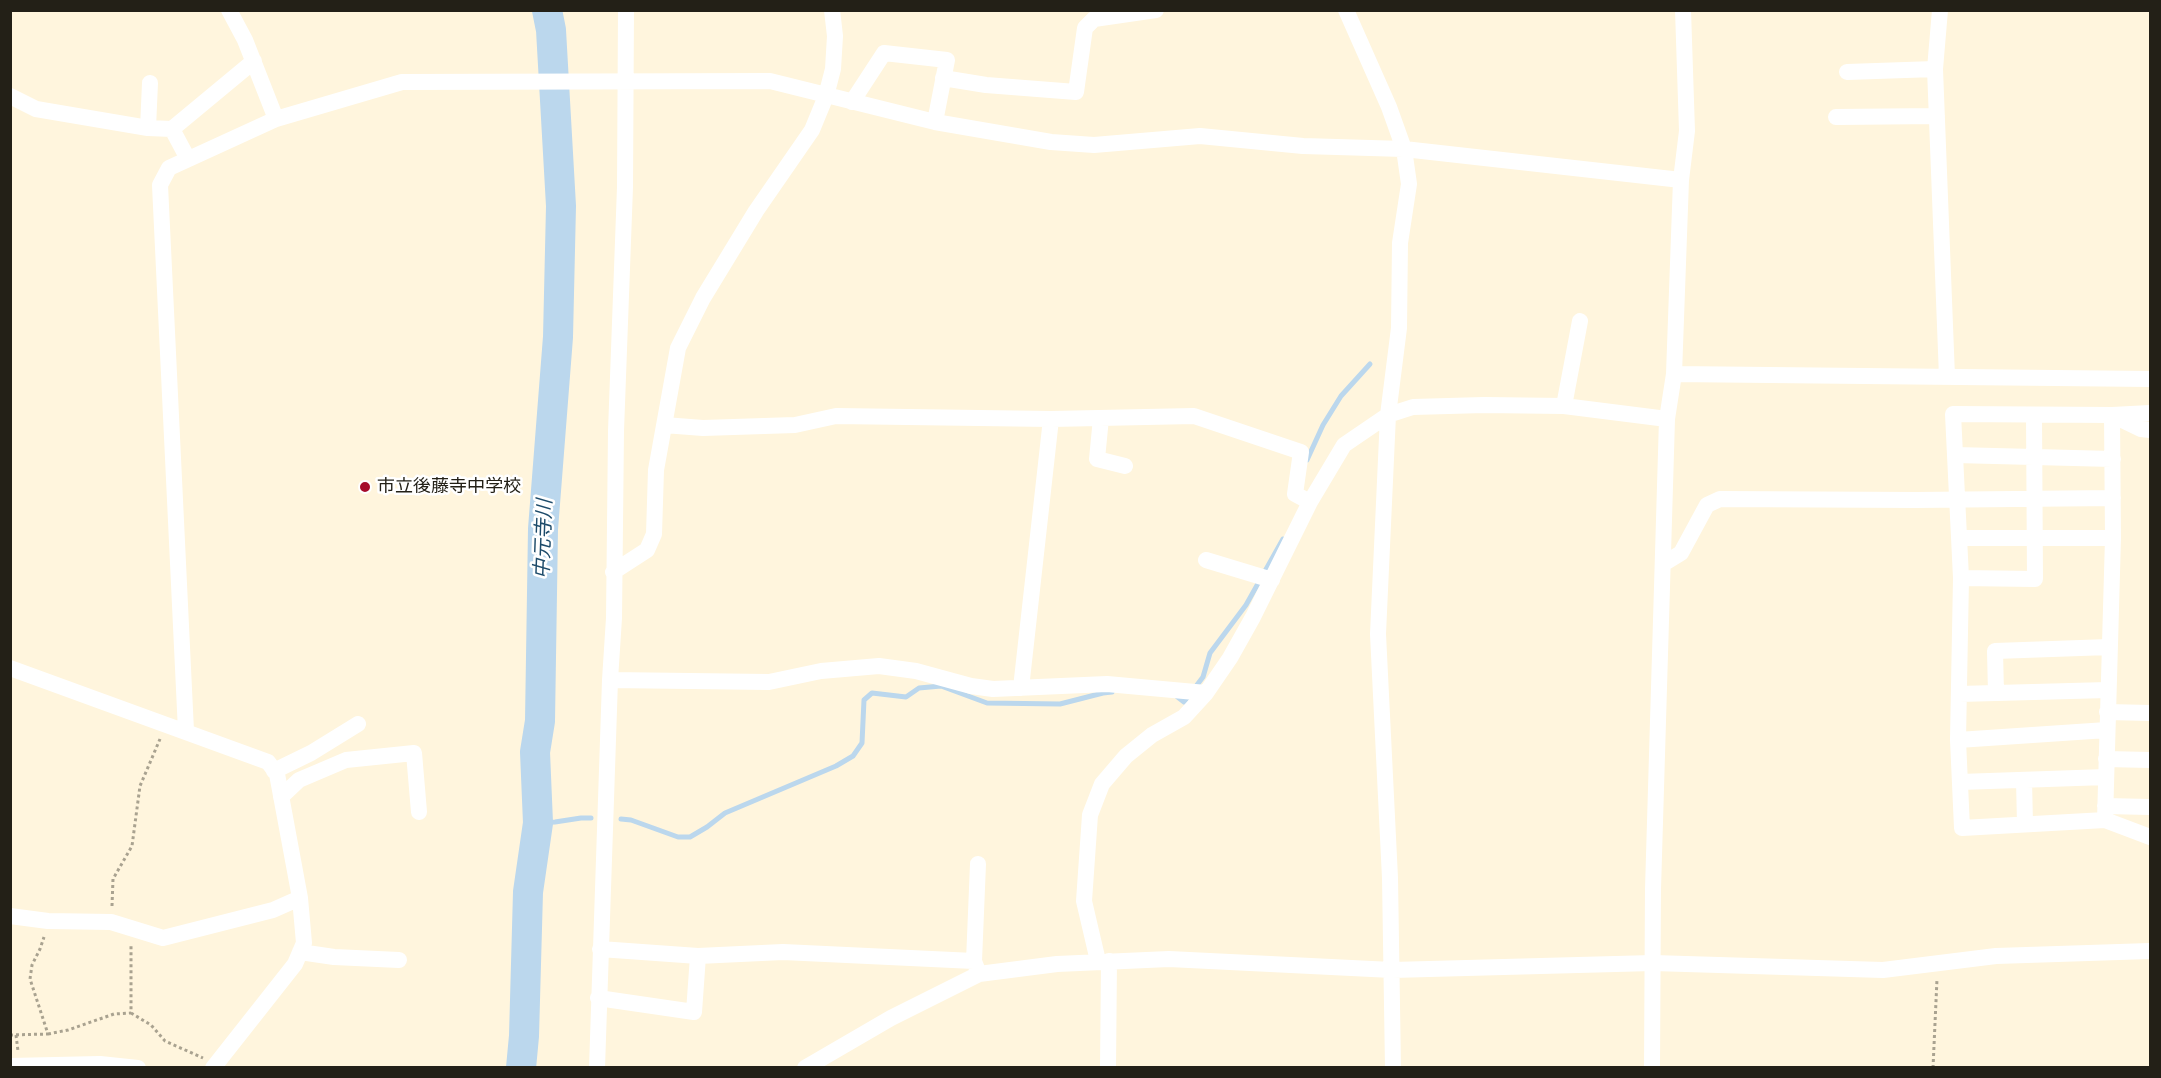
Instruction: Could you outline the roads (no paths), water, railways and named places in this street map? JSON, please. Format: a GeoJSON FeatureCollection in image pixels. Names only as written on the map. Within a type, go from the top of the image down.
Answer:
{"type":"FeatureCollection","features":[{"type":"Feature","properties":{"kind":"street"},"geometry":{"type":"LineString","coordinates":[[229,10],[245,40],[276,119]]}},
{"type":"Feature","properties":{"kind":"street"},"geometry":{"type":"LineString","coordinates":[[597,1068],[614,618],[616,432],[627,80],[626,10]]}},
{"type":"Feature","properties":{"kind":"street"},"geometry":{"type":"LineString","coordinates":[[613,572],[647,550],[654,534],[656,470],[678,348],[703,298],[756,212],[812,130],[826,96],[833,69],[835,36],[832,10]]}},
{"type":"Feature","properties":{"kind":"street"},"geometry":{"type":"LineString","coordinates":[[943,78],[986,85],[1076,92],[1085,28],[1094,19],[1156,10]]}},
{"type":"Feature","properties":{"kind":"street"},"geometry":{"type":"LineString","coordinates":[[1346,10],[1389,107],[1404,149],[1410,183],[1400,243],[1399,328],[1388,415],[1378,634],[1387,798],[1393,1068]]}},
{"type":"Feature","properties":{"kind":"street"},"geometry":{"type":"LineString","coordinates":[[1652,1068],[1653,888],[1659,628],[1664,564],[1667,419],[1674,374],[1681,180],[1687,130],[1683,10]]}},
{"type":"Feature","properties":{"kind":"street"},"geometry":{"type":"LineString","coordinates":[[1940,10],[1935,69],[1947,377]]}},
{"type":"Feature","properties":{"kind":"street"},"geometry":{"type":"LineString","coordinates":[[852,102],[885,53],[947,60],[935,122]]}},
{"type":"Feature","properties":{"kind":"street"},"geometry":{"type":"LineString","coordinates":[[12,98],[36,109],[147,128],[172,129],[254,61]]}},
{"type":"Feature","properties":{"kind":"street"},"geometry":{"type":"LineString","coordinates":[[1847,72],[1935,69]]}},
{"type":"Feature","properties":{"kind":"street"},"geometry":{"type":"LineString","coordinates":[[186,732],[160,185],[169,168],[276,119],[402,82],[770,81],[935,122],[1051,142],[1083,144],[1200,136],[1303,146],[1404,149],[1681,180]]}},
{"type":"Feature","properties":{"kind":"street"},"geometry":{"type":"LineString","coordinates":[[147,128],[150,83]]}},
{"type":"Feature","properties":{"kind":"street"},"geometry":{"type":"LineString","coordinates":[[1836,117],[1937,116]]}},
{"type":"Feature","properties":{"kind":"street"},"geometry":{"type":"LineString","coordinates":[[172,129],[188,159]]}},
{"type":"Feature","properties":{"kind":"street"},"geometry":{"type":"LineString","coordinates":[[1564,406],[1581,321]]}},
{"type":"Feature","properties":{"kind":"street"},"geometry":{"type":"LineString","coordinates":[[1674,374],[2151,379]]}},
{"type":"Feature","properties":{"kind":"street"},"geometry":{"type":"LineString","coordinates":[[1108,1068],[1103,961],[1084,901],[1090,815],[1102,784],[1126,756],[1152,735],[1184,717],[1206,693],[1230,658],[1310,502],[1344,445],[1388,415],[1413,406],[1564,406],[1667,419]]}},
{"type":"Feature","properties":{"kind":"street"},"geometry":{"type":"LineString","coordinates":[[2151,413],[2112,415],[1953,414],[1961,578],[1958,740],[1962,828],[2025,824],[2151,807]]}},
{"type":"Feature","properties":{"kind":"street"},"geometry":{"type":"LineString","coordinates":[[1961,578],[2035,579],[2034,415]]}},
{"type":"Feature","properties":{"kind":"street"},"geometry":{"type":"LineString","coordinates":[[2112,415],[2141,429],[2151,430]]}},
{"type":"Feature","properties":{"kind":"street"},"geometry":{"type":"LineString","coordinates":[[2105,813],[2113,537],[2112,415]]}},
{"type":"Feature","properties":{"kind":"street"},"geometry":{"type":"LineString","coordinates":[[664,425],[703,428],[795,425],[836,416],[1194,417],[1301,452],[1295,494],[1310,502]]}},
{"type":"Feature","properties":{"kind":"street"},"geometry":{"type":"LineString","coordinates":[[1021,688],[1050,418]]}},
{"type":"Feature","properties":{"kind":"street"},"geometry":{"type":"LineString","coordinates":[[1101,418],[1098,459],[1125,466]]}},
{"type":"Feature","properties":{"kind":"street"},"geometry":{"type":"LineString","coordinates":[[1955,455],[2113,459]]}},
{"type":"Feature","properties":{"kind":"street"},"geometry":{"type":"LineString","coordinates":[[1664,564],[1681,553],[1707,505],[1720,499],[2113,498]]}},
{"type":"Feature","properties":{"kind":"street"},"geometry":{"type":"LineString","coordinates":[[1959,538],[2113,537]]}},
{"type":"Feature","properties":{"kind":"street"},"geometry":{"type":"LineString","coordinates":[[1206,560],[1272,579]]}},
{"type":"Feature","properties":{"kind":"street"},"geometry":{"type":"LineString","coordinates":[[1996,693],[1995,651],[2109,647]]}},
{"type":"Feature","properties":{"kind":"street"},"geometry":{"type":"LineString","coordinates":[[610,680],[768,682],[821,671],[879,666],[916,670],[971,686],[993,689],[1107,684],[1206,693]]}},
{"type":"Feature","properties":{"kind":"street"},"geometry":{"type":"LineString","coordinates":[[10,668],[268,762],[274,771],[281,796],[300,898],[304,943],[295,964],[213,1067]]}},
{"type":"Feature","properties":{"kind":"street"},"geometry":{"type":"LineString","coordinates":[[1959,694],[2108,690]]}},
{"type":"Feature","properties":{"kind":"street"},"geometry":{"type":"LineString","coordinates":[[2107,712],[2151,713]]}},
{"type":"Feature","properties":{"kind":"street"},"geometry":{"type":"LineString","coordinates":[[274,771],[311,753],[358,724]]}},
{"type":"Feature","properties":{"kind":"street"},"geometry":{"type":"LineString","coordinates":[[1958,740],[2107,730]]}},
{"type":"Feature","properties":{"kind":"street"},"geometry":{"type":"LineString","coordinates":[[281,796],[299,780],[345,760],[414,753],[419,812]]}},
{"type":"Feature","properties":{"kind":"street"},"geometry":{"type":"LineString","coordinates":[[2106,759],[2151,760]]}},
{"type":"Feature","properties":{"kind":"street"},"geometry":{"type":"LineString","coordinates":[[1960,782],[2106,777]]}},
{"type":"Feature","properties":{"kind":"street"},"geometry":{"type":"LineString","coordinates":[[2024,780],[2025,824]]}},
{"type":"Feature","properties":{"kind":"street"},"geometry":{"type":"LineString","coordinates":[[2105,813],[2151,837]]}},
{"type":"Feature","properties":{"kind":"street"},"geometry":{"type":"LineString","coordinates":[[976,968],[978,864]]}},
{"type":"Feature","properties":{"kind":"street"},"geometry":{"type":"LineString","coordinates":[[10,916],[48,921],[111,922],[163,938],[273,910],[300,898]]}},
{"type":"Feature","properties":{"kind":"street"},"geometry":{"type":"LineString","coordinates":[[600,949],[698,956],[783,952],[976,968],[1169,959],[1392,970],[1653,963],[1883,970],[1996,956],[2151,951]]}},
{"type":"Feature","properties":{"kind":"street"},"geometry":{"type":"LineString","coordinates":[[300,952],[334,957],[399,960]]}},
{"type":"Feature","properties":{"kind":"street"},"geometry":{"type":"LineString","coordinates":[[598,998],[694,1012],[698,956]]}},
{"type":"Feature","properties":{"kind":"street"},"geometry":{"type":"LineString","coordinates":[[805,1068],[976,968]]}},
{"type":"Feature","properties":{"kind":"street"},"geometry":{"type":"LineString","coordinates":[[10,1066],[100,1064],[138,1068]]}},
{"type":"Feature","properties":{"kind":"waterway","name":"中元寺川"},"geometry":{"type":"LineString","coordinates":[[521,1068],[528,892],[538,823],[535,752],[540,721],[543,529],[558,337],[561,206],[551,30],[547,10]]}},
{"type":"Feature","properties":{"kind":"waterway"},"geometry":{"type":"LineString","coordinates":[[1307,460],[1323,425],[1341,396],[1370,364]]}},
{"type":"Feature","properties":{"kind":"waterway"},"geometry":{"type":"LineString","coordinates":[[1175,695],[1184,702],[1203,677],[1210,653],[1246,605],[1283,539]]}},
{"type":"Feature","properties":{"kind":"waterway"},"geometry":{"type":"LineString","coordinates":[[621,819],[631,820],[678,837],[690,837],[725,813],[836,766],[853,756],[862,743],[864,700],[872,693],[906,697],[919,688],[941,686],[987,703],[1060,704],[1112,692]]}},
{"type":"Feature","properties":{"kind":"waterway"},"geometry":{"type":"LineString","coordinates":[[538,823],[591,818]]}},
{"type":"Feature","properties":{"kind":"place","name":"市立後藤寺中学校"},"geometry":{"type":"Point","coordinates":[365,487]}}]}
